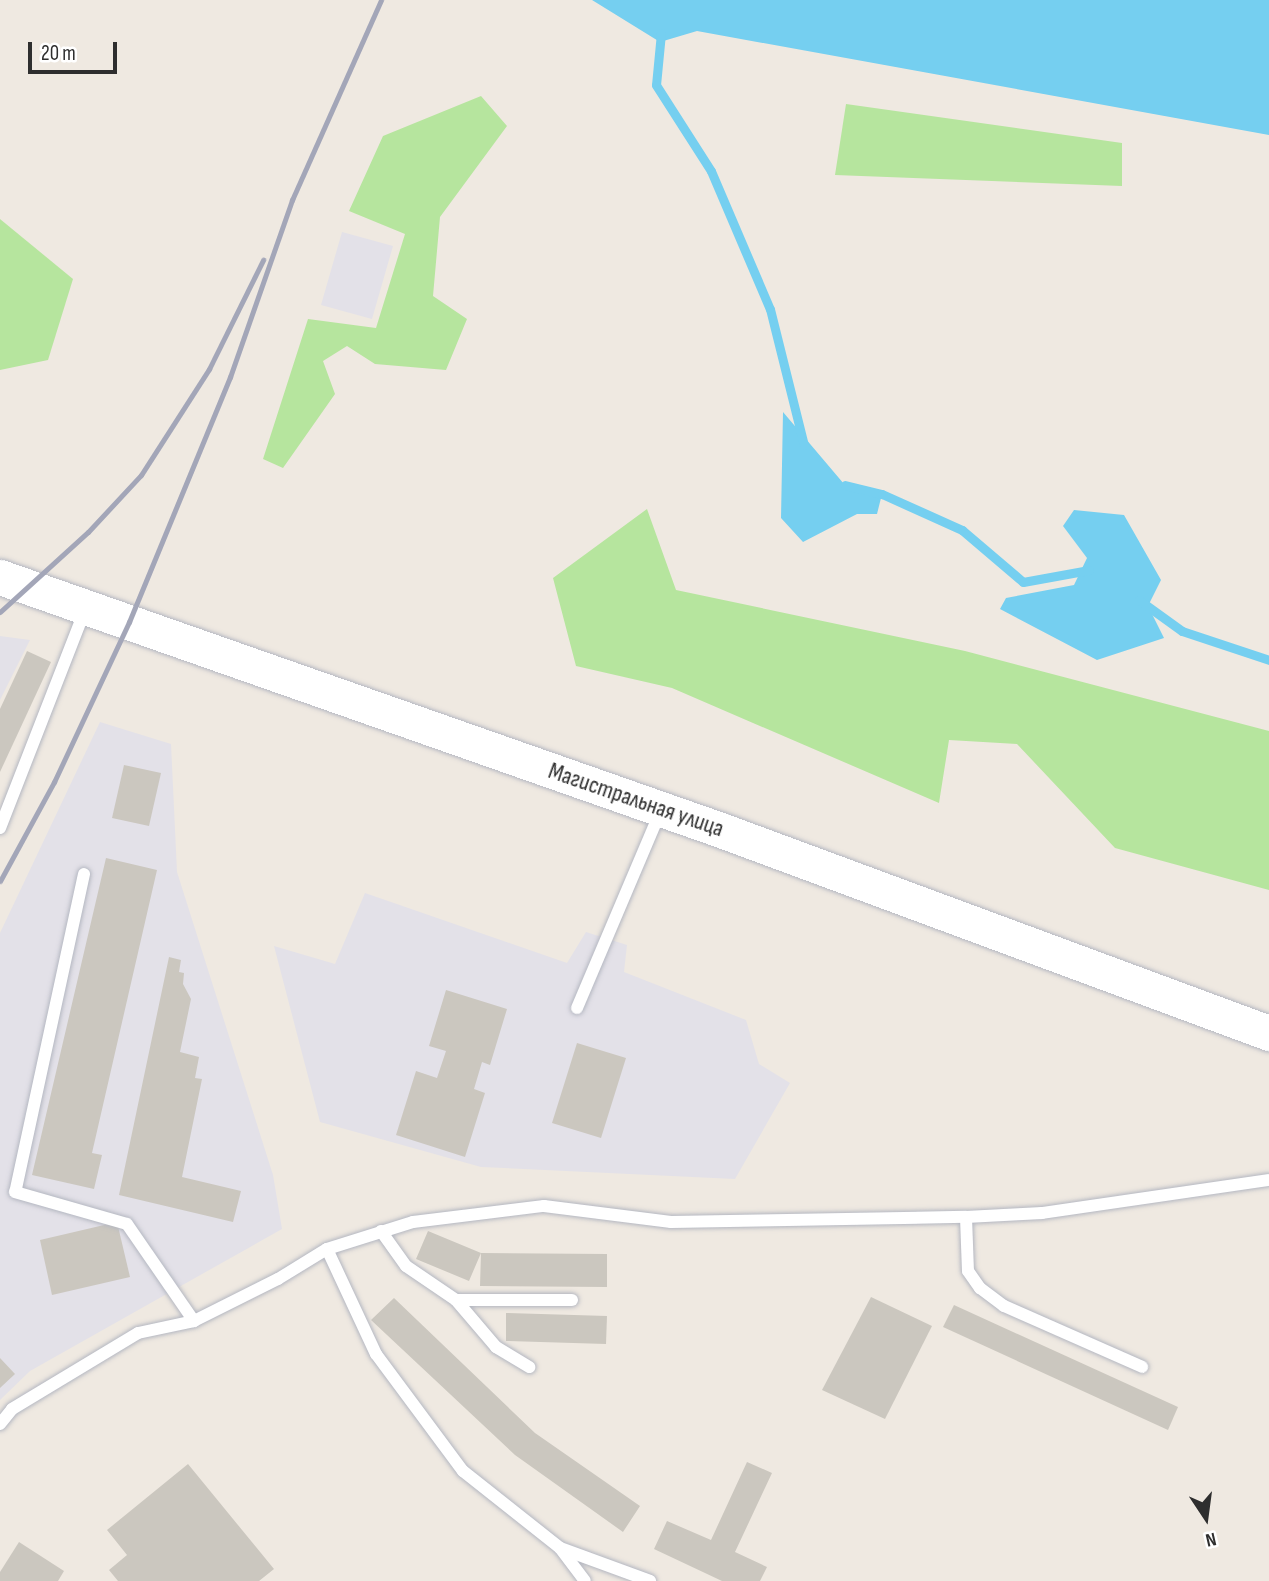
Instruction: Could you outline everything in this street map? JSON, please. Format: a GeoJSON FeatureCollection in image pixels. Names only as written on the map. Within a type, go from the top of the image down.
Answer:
{"type":"FeatureCollection","features":[{"type":"Feature","properties":{"kind":"main road","name":"Магистральная улица"},"geometry":{"type":"LineString","coordinates":[[0,577],[662,809],[1269,1033]]}},
{"type":"Feature","properties":{"kind":"lane"},"geometry":{"type":"LineString","coordinates":[[0,828],[86,606]]}},
{"type":"Feature","properties":{"kind":"lane"},"geometry":{"type":"LineString","coordinates":[[577,1008],[662,809]]}},
{"type":"Feature","properties":{"kind":"lane"},"geometry":{"type":"LineString","coordinates":[[84,874],[15,1192],[127,1224],[194,1321]]}},
{"type":"Feature","properties":{"kind":"lane"},"geometry":{"type":"LineString","coordinates":[[0,1424],[12,1409],[138,1333],[194,1321],[278,1279],[327,1249],[413,1222],[544,1206],[671,1222],[966,1217],[1042,1213],[1269,1180]]}},
{"type":"Feature","properties":{"kind":"lane"},"geometry":{"type":"LineString","coordinates":[[966,1217],[968,1271],[980,1288],[1004,1306],[1142,1367]]}},
{"type":"Feature","properties":{"kind":"lane"},"geometry":{"type":"LineString","coordinates":[[381,1231],[406,1266],[456,1300],[496,1347],[529,1367]]}},
{"type":"Feature","properties":{"kind":"lane"},"geometry":{"type":"LineString","coordinates":[[327,1249],[376,1354],[463,1471],[560,1548],[585,1581]]}},
{"type":"Feature","properties":{"kind":"lane"},"geometry":{"type":"LineString","coordinates":[[456,1300],[572,1300]]}},
{"type":"Feature","properties":{"kind":"lane"},"geometry":{"type":"LineString","coordinates":[[560,1548],[650,1581]]}},
{"type":"Feature","properties":{"kind":"shaded area"},"geometry":{"type":"Polygon","coordinates":[[[342,232],[393,246],[372,319],[321,305],[342,232]]]}},
{"type":"Feature","properties":{"kind":"shaded area"},"geometry":{"type":"Polygon","coordinates":[[[0,636],[30,640],[0,700],[0,636]]]}},
{"type":"Feature","properties":{"kind":"shaded area"},"geometry":{"type":"Polygon","coordinates":[[[100,722],[171,744],[177,872],[273,1175],[282,1229],[30,1371],[0,1400],[0,933],[100,722]]]}},
{"type":"Feature","properties":{"kind":"shaded area"},"geometry":{"type":"Polygon","coordinates":[[[365,893],[567,963],[586,932],[627,945],[624,972],[746,1020],[759,1064],[790,1083],[735,1179],[481,1167],[320,1122],[274,946],[335,964],[365,893]]]}},
{"type":"Feature","properties":{"kind":"green space"},"geometry":{"type":"Polygon","coordinates":[[[481,96],[507,126],[440,217],[433,296],[467,319],[446,370],[375,364],[347,346],[323,361],[335,394],[283,468],[263,459],[308,319],[376,328],[405,234],[349,211],[383,136],[481,96]]]}},
{"type":"Feature","properties":{"kind":"green space"},"geometry":{"type":"Polygon","coordinates":[[[846,104],[1122,143],[1122,186],[835,175],[846,104]]]}},
{"type":"Feature","properties":{"kind":"green space"},"geometry":{"type":"Polygon","coordinates":[[[0,219],[73,279],[48,360],[0,370],[0,219]]]}},
{"type":"Feature","properties":{"kind":"green space"},"geometry":{"type":"Polygon","coordinates":[[[647,509],[676,590],[965,651],[1269,731],[1269,890],[1115,848],[1017,744],[949,740],[939,803],[672,688],[576,666],[553,578],[647,509]]]}},
{"type":"Feature","properties":{"kind":"water"},"geometry":{"type":"Polygon","coordinates":[[[592,0],[1269,0],[1269,135],[697,31],[660,42],[592,0]]]}},
{"type":"Feature","properties":{"kind":"water"},"geometry":{"type":"Polygon","coordinates":[[[783,412],[844,484],[882,494],[877,514],[857,514],[803,542],[781,518],[783,412]]]}},
{"type":"Feature","properties":{"kind":"water"},"geometry":{"type":"Polygon","coordinates":[[[1074,510],[1124,515],[1161,580],[1148,606],[1164,638],[1097,660],[1000,609],[1006,598],[1074,585],[1087,558],[1063,526],[1074,510]]]}},
{"type":"Feature","properties":{"kind":"building"},"geometry":{"type":"Polygon","coordinates":[[[27,651],[51,662],[0,772],[0,709],[27,651]]]}},
{"type":"Feature","properties":{"kind":"building"},"geometry":{"type":"Polygon","coordinates":[[[124,765],[161,773],[149,826],[112,818],[124,765]]]}},
{"type":"Feature","properties":{"kind":"building"},"geometry":{"type":"Polygon","coordinates":[[[106,858],[157,870],[92,1153],[102,1155],[94,1189],[32,1175],[106,858]]]}},
{"type":"Feature","properties":{"kind":"building"},"geometry":{"type":"Polygon","coordinates":[[[169,957],[181,960],[179,972],[184,973],[183,984],[191,999],[180,1052],[199,1057],[195,1078],[202,1079],[182,1177],[241,1191],[233,1222],[119,1195],[169,957]]]}},
{"type":"Feature","properties":{"kind":"building"},"geometry":{"type":"Polygon","coordinates":[[[446,990],[507,1009],[490,1065],[482,1062],[474,1089],[485,1093],[465,1157],[396,1135],[416,1071],[437,1078],[446,1051],[429,1046],[446,990]]]}},
{"type":"Feature","properties":{"kind":"building"},"geometry":{"type":"Polygon","coordinates":[[[577,1043],[626,1058],[601,1138],[552,1123],[577,1043]]]}},
{"type":"Feature","properties":{"kind":"building"},"geometry":{"type":"Polygon","coordinates":[[[117,1222],[130,1277],[52,1295],[40,1240],[117,1222]]]}},
{"type":"Feature","properties":{"kind":"building"},"geometry":{"type":"Polygon","coordinates":[[[428,1231],[481,1253],[469,1281],[416,1259],[428,1231]]]}},
{"type":"Feature","properties":{"kind":"building"},"geometry":{"type":"Polygon","coordinates":[[[481,1253],[607,1254],[607,1287],[480,1286],[481,1253]]]}},
{"type":"Feature","properties":{"kind":"building"},"geometry":{"type":"Polygon","coordinates":[[[871,1297],[932,1326],[885,1419],[822,1390],[871,1297]]]}},
{"type":"Feature","properties":{"kind":"building"},"geometry":{"type":"Polygon","coordinates":[[[394,1298],[535,1433],[640,1506],[623,1532],[515,1455],[371,1320],[394,1298]]]}},
{"type":"Feature","properties":{"kind":"building"},"geometry":{"type":"Polygon","coordinates":[[[954,1305],[1178,1407],[1168,1430],[943,1327],[954,1305]]]}},
{"type":"Feature","properties":{"kind":"building"},"geometry":{"type":"Polygon","coordinates":[[[506,1313],[607,1316],[606,1344],[506,1341],[506,1313]]]}},
{"type":"Feature","properties":{"kind":"building"},"geometry":{"type":"Polygon","coordinates":[[[0,1358],[15,1374],[0,1388],[0,1358]]]}},
{"type":"Feature","properties":{"kind":"building"},"geometry":{"type":"Polygon","coordinates":[[[747,1462],[772,1473],[735,1552],[767,1567],[760,1581],[722,1581],[654,1549],[667,1521],[711,1540],[747,1462]]]}},
{"type":"Feature","properties":{"kind":"building"},"geometry":{"type":"Polygon","coordinates":[[[188,1464],[274,1569],[259,1581],[118,1581],[109,1570],[127,1555],[107,1530],[188,1464]]]}},
{"type":"Feature","properties":{"kind":"building"},"geometry":{"type":"Polygon","coordinates":[[[19,1542],[64,1571],[58,1581],[0,1581],[0,1572],[19,1542]]]}},
{"type":"Feature","properties":{"kind":"waterway"},"geometry":{"type":"LineString","coordinates":[[661,33],[656,85],[711,171],[770,309],[804,445]]}},
{"type":"Feature","properties":{"kind":"waterway"},"geometry":{"type":"LineString","coordinates":[[845,485],[882,494],[962,530],[1023,582],[1089,570]]}},
{"type":"Feature","properties":{"kind":"waterway"},"geometry":{"type":"LineString","coordinates":[[1139,600],[1182,631],[1269,660]]}},
{"type":"Feature","properties":{"kind":"railway"},"geometry":{"type":"LineString","coordinates":[[0,881],[54,782],[129,622],[230,377],[292,200],[381,0]]}},
{"type":"Feature","properties":{"kind":"railway"},"geometry":{"type":"LineString","coordinates":[[0,612],[88,532],[141,475],[209,369],[263,260]]}}]}
